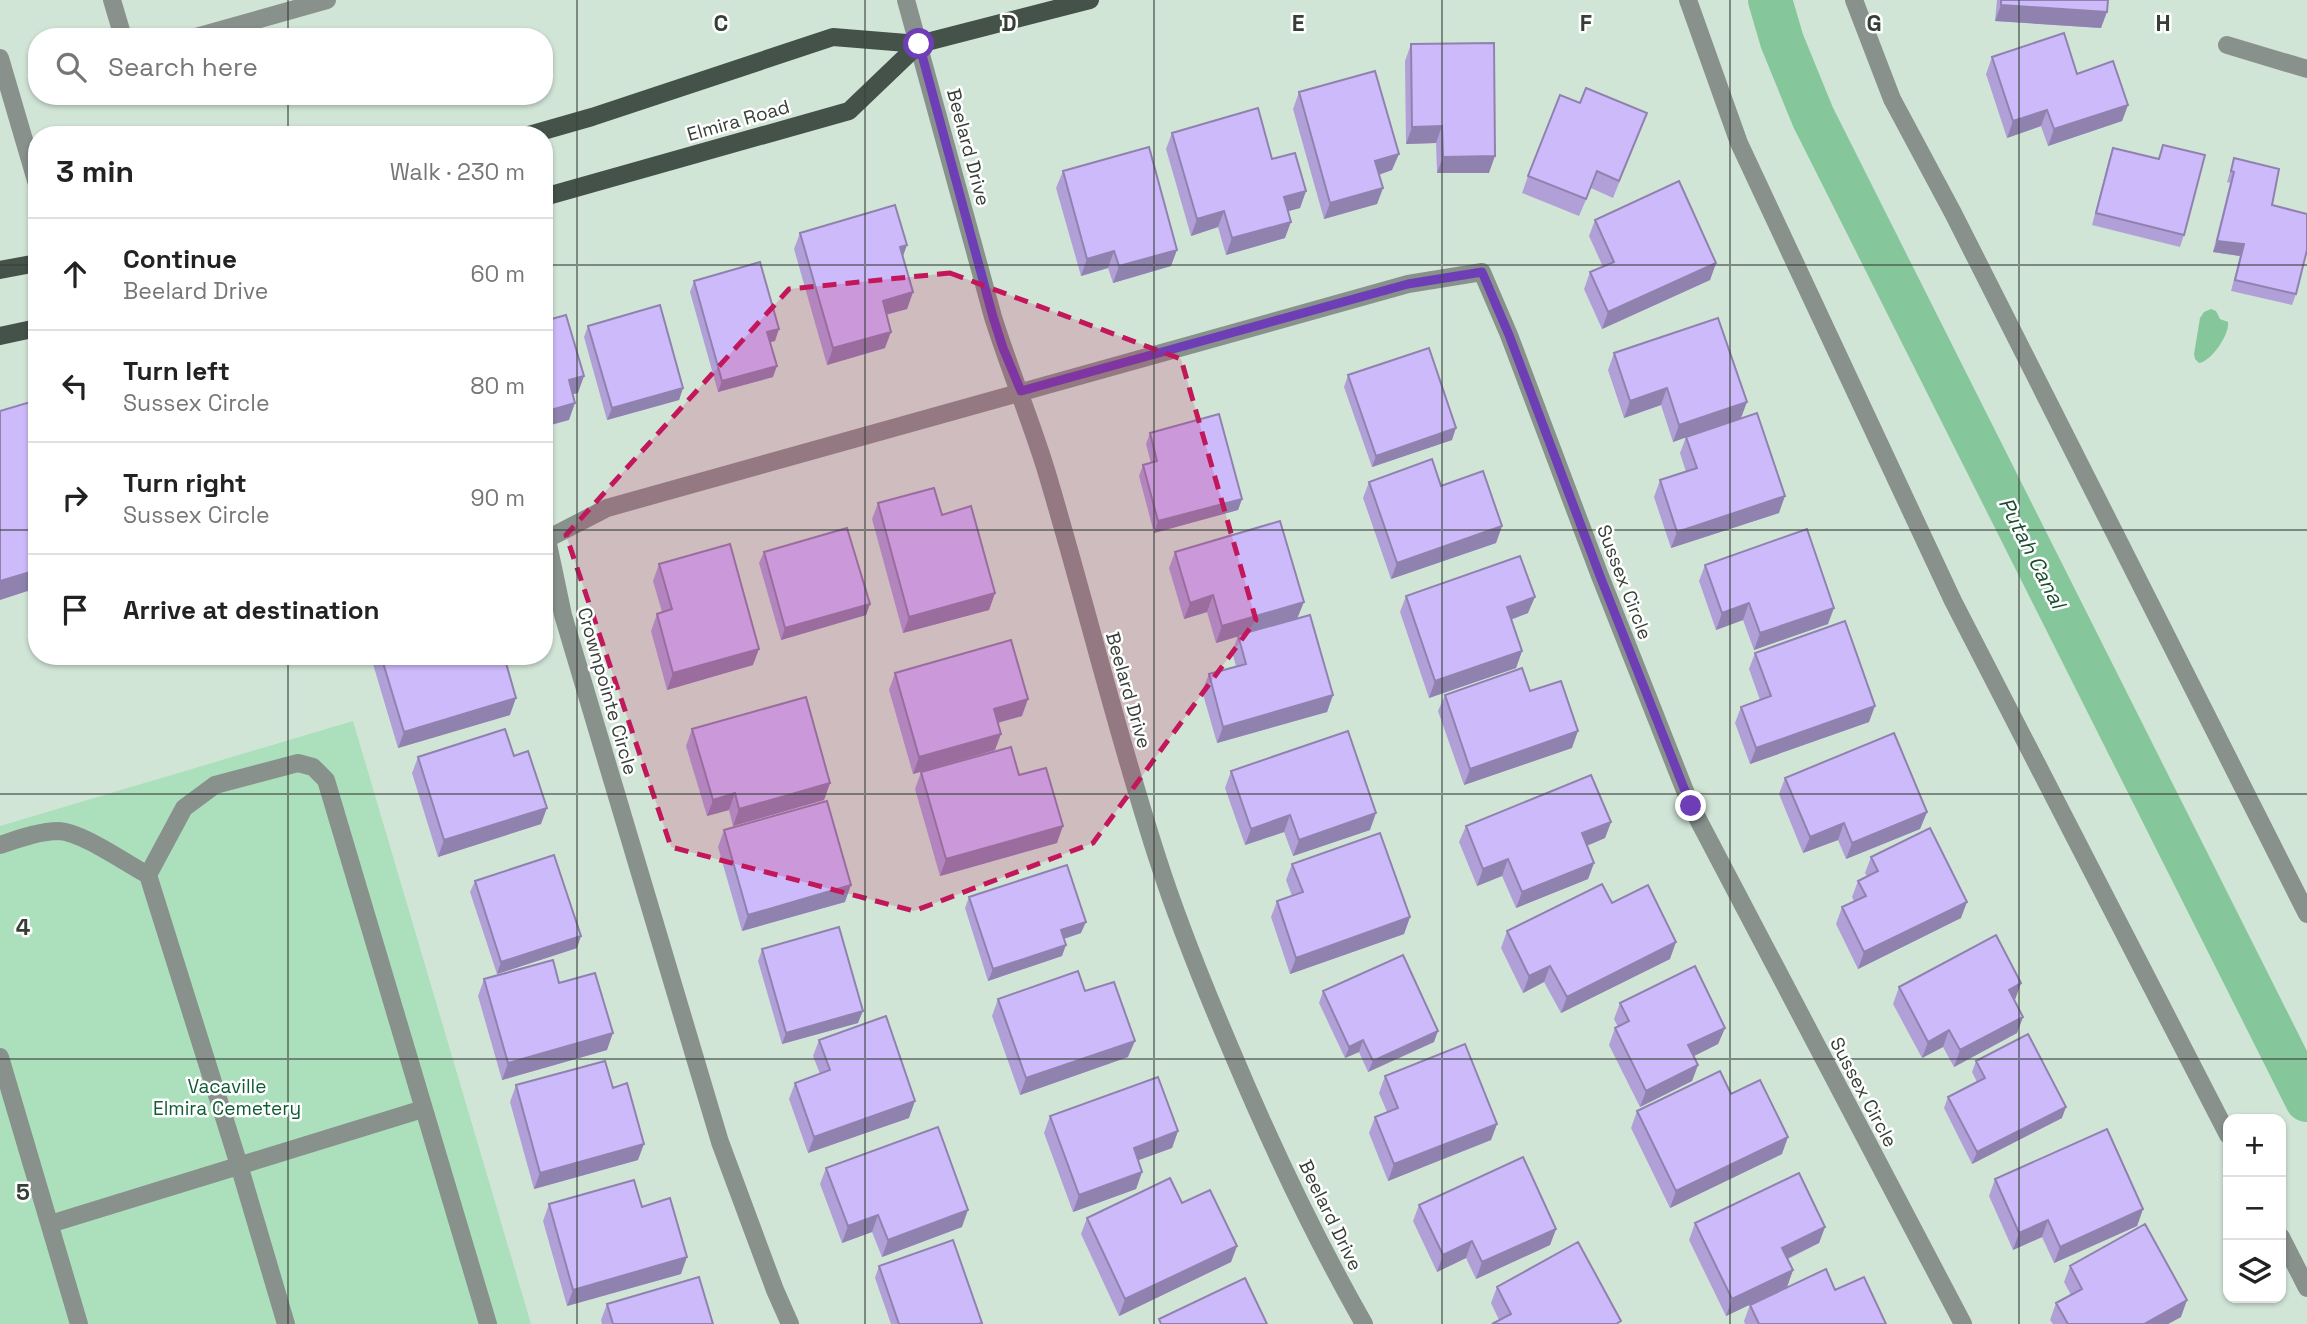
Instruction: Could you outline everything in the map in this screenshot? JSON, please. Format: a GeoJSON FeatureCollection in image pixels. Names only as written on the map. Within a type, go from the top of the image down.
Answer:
{"type":"FeatureCollection","features":[{"type":"Feature","properties":{"kind":"main road","name":"Elmira Road"},"geometry":{"type":"LineString","coordinates":[[553,128],[833,37],[919,44],[1090,0]]}},
{"type":"Feature","properties":{"kind":"main road","name":"Elmira Road"},"geometry":{"type":"LineString","coordinates":[[553,194],[849,111],[919,44]]}},
{"type":"Feature","properties":{"kind":"main road"},"geometry":{"type":"LineString","coordinates":[[0,270],[28,265]]}},
{"type":"Feature","properties":{"kind":"main road"},"geometry":{"type":"LineString","coordinates":[[0,336],[28,330]]}},
{"type":"Feature","properties":{"kind":"street"},"geometry":{"type":"LineString","coordinates":[[112,0],[120,28]]}},
{"type":"Feature","properties":{"kind":"street"},"geometry":{"type":"LineString","coordinates":[[227,28],[327,0]]}},
{"type":"Feature","properties":{"kind":"street","name":"Beelard Drive"},"geometry":{"type":"LineString","coordinates":[[906,0],[993,317],[1046,469],[1116,724],[1163,874],[1209,997],[1265,1129],[1332,1267],[1364,1324]]}},
{"type":"Feature","properties":{"kind":"street"},"geometry":{"type":"LineString","coordinates":[[1688,0],[1739,144],[1953,601],[2223,1125]]}},
{"type":"Feature","properties":{"kind":"street"},"geometry":{"type":"LineString","coordinates":[[1854,0],[1892,99],[1959,225],[2307,914]]}},
{"type":"Feature","properties":{"kind":"street"},"geometry":{"type":"LineString","coordinates":[[2227,45],[2307,69]]}},
{"type":"Feature","properties":{"kind":"street"},"geometry":{"type":"LineString","coordinates":[[0,58],[28,153]]}},
{"type":"Feature","properties":{"kind":"street","name":"Sussex Circle"},"geometry":{"type":"LineString","coordinates":[[1021,391],[1408,284],[1482,272],[1519,360],[1605,589],[1691,806],[1963,1324]]}},
{"type":"Feature","properties":{"kind":"street","name":"Crownpointe Circle"},"geometry":{"type":"LineString","coordinates":[[553,536],[607,508],[1021,391]]}},
{"type":"Feature","properties":{"kind":"street","name":"Crownpointe Circle"},"geometry":{"type":"LineString","coordinates":[[553,566],[564,615],[720,1142],[790,1324]]}},
{"type":"Feature","properties":{"kind":"street"},"geometry":{"type":"LineString","coordinates":[[148,875],[184,808],[215,785],[298,763],[313,767],[326,780],[488,1324]]}},
{"type":"Feature","properties":{"kind":"street"},"geometry":{"type":"LineString","coordinates":[[0,845],[59,831],[76,835],[148,875],[286,1324]]}},
{"type":"Feature","properties":{"kind":"street"},"geometry":{"type":"LineString","coordinates":[[0,1057],[79,1324]]}},
{"type":"Feature","properties":{"kind":"street"},"geometry":{"type":"LineString","coordinates":[[50,1224],[423,1110]]}},
{"type":"Feature","properties":{"kind":"street"},"geometry":{"type":"LineString","coordinates":[[2283,1240],[2307,1288]]}},
{"type":"Feature","properties":{"kind":"highlighted area"},"geometry":{"type":"Polygon","coordinates":[[[950,273],[1181,359],[1256,620],[1093,843],[914,911],[671,847],[566,535],[789,289],[950,273]]]}},
{"type":"Feature","properties":{"kind":"green space","name":"Vacaville Elmira Cemetery"},"geometry":{"type":"Polygon","coordinates":[[[353,721],[531,1324],[0,1324],[0,826],[353,721]]]}},
{"type":"Feature","properties":{"kind":"shaded area"},"geometry":{"type":"Polygon","coordinates":[[[2211,309],[2216,311],[2220,319],[2228,322],[2228,327],[2214,353],[2199,363],[2194,354],[2200,318],[2204,312],[2211,309]]]}},
{"type":"Feature","properties":{"kind":"building"},"geometry":{"type":"Polygon","coordinates":[[[2001,0],[2108,0],[2107,12],[2001,5],[2001,0]]]}},
{"type":"Feature","properties":{"kind":"building"},"geometry":{"type":"Polygon","coordinates":[[[2064,33],[2077,74],[2113,61],[2128,105],[2054,129],[2047,110],[2013,121],[1992,57],[2064,33]]]}},
{"type":"Feature","properties":{"kind":"building"},"geometry":{"type":"Polygon","coordinates":[[[1494,43],[1495,156],[1443,157],[1442,126],[1412,127],[1411,44],[1494,43]]]}},
{"type":"Feature","properties":{"kind":"building"},"geometry":{"type":"Polygon","coordinates":[[[1375,71],[1399,154],[1375,161],[1383,188],[1330,203],[1299,92],[1375,71]]]}},
{"type":"Feature","properties":{"kind":"building"},"geometry":{"type":"Polygon","coordinates":[[[1586,88],[1647,113],[1619,181],[1597,171],[1586,199],[1528,176],[1560,95],[1580,103],[1586,88]]]}},
{"type":"Feature","properties":{"kind":"building"},"geometry":{"type":"Polygon","coordinates":[[[1258,108],[1272,159],[1295,153],[1306,191],[1284,197],[1291,222],[1232,238],[1224,211],[1197,219],[1172,133],[1258,108]]]}},
{"type":"Feature","properties":{"kind":"building"},"geometry":{"type":"Polygon","coordinates":[[[2163,145],[2205,155],[2184,235],[2096,213],[2113,148],[2159,159],[2163,145]]]}},
{"type":"Feature","properties":{"kind":"building"},"geometry":{"type":"Polygon","coordinates":[[[1149,147],[1177,250],[1119,266],[1114,251],[1087,259],[1063,171],[1149,147]]]}},
{"type":"Feature","properties":{"kind":"building"},"geometry":{"type":"Polygon","coordinates":[[[2234,158],[2279,169],[2272,205],[2307,214],[2307,250],[2296,294],[2235,280],[2244,244],[2217,241],[2234,172],[2231,171],[2234,158]]]}},
{"type":"Feature","properties":{"kind":"building"},"geometry":{"type":"Polygon","coordinates":[[[1679,181],[1716,263],[1608,312],[1590,272],[1614,262],[1595,220],[1679,181]]]}},
{"type":"Feature","properties":{"kind":"building"},"geometry":{"type":"Polygon","coordinates":[[[895,205],[907,245],[900,247],[913,292],[883,301],[891,332],[833,348],[800,233],[895,205]]]}},
{"type":"Feature","properties":{"kind":"building"},"geometry":{"type":"Polygon","coordinates":[[[760,262],[779,329],[767,332],[777,366],[722,381],[694,281],[760,262]]]}},
{"type":"Feature","properties":{"kind":"building"},"geometry":{"type":"Polygon","coordinates":[[[660,305],[683,388],[612,408],[588,326],[660,305]]]}},
{"type":"Feature","properties":{"kind":"building"},"geometry":{"type":"Polygon","coordinates":[[[566,315],[584,376],[569,380],[575,403],[553,409],[553,319],[566,315]]]}},
{"type":"Feature","properties":{"kind":"building"},"geometry":{"type":"Polygon","coordinates":[[[1718,318],[1747,402],[1679,425],[1667,388],[1630,401],[1614,353],[1718,318]]]}},
{"type":"Feature","properties":{"kind":"building"},"geometry":{"type":"Polygon","coordinates":[[[1429,348],[1456,428],[1376,456],[1348,375],[1429,348]]]}},
{"type":"Feature","properties":{"kind":"building"},"geometry":{"type":"Polygon","coordinates":[[[28,403],[28,573],[0,581],[0,411],[28,403]]]}},
{"type":"Feature","properties":{"kind":"building"},"geometry":{"type":"Polygon","coordinates":[[[1757,413],[1785,496],[1677,532],[1660,480],[1697,468],[1686,437],[1757,413]]]}},
{"type":"Feature","properties":{"kind":"building"},"geometry":{"type":"Polygon","coordinates":[[[1219,414],[1242,499],[1158,521],[1143,465],[1157,461],[1150,433],[1219,414]]]}},
{"type":"Feature","properties":{"kind":"building"},"geometry":{"type":"Polygon","coordinates":[[[1432,459],[1441,486],[1483,471],[1502,526],[1397,563],[1369,482],[1432,459]]]}},
{"type":"Feature","properties":{"kind":"building"},"geometry":{"type":"Polygon","coordinates":[[[934,488],[942,515],[971,506],[995,593],[909,617],[878,503],[934,488]]]}},
{"type":"Feature","properties":{"kind":"building"},"geometry":{"type":"Polygon","coordinates":[[[1280,521],[1304,602],[1222,626],[1213,595],[1190,603],[1175,552],[1280,521]]]}},
{"type":"Feature","properties":{"kind":"building"},"geometry":{"type":"Polygon","coordinates":[[[847,528],[870,604],[785,628],[764,552],[847,528]]]}},
{"type":"Feature","properties":{"kind":"building"},"geometry":{"type":"Polygon","coordinates":[[[1807,529],[1834,608],[1760,633],[1749,603],[1722,613],[1705,565],[1807,529]]]}},
{"type":"Feature","properties":{"kind":"building"},"geometry":{"type":"Polygon","coordinates":[[[730,544],[759,649],[673,673],[657,614],[672,609],[659,564],[730,544]]]}},
{"type":"Feature","properties":{"kind":"building"},"geometry":{"type":"Polygon","coordinates":[[[1520,556],[1535,597],[1507,607],[1522,651],[1435,681],[1406,596],[1520,556]]]}},
{"type":"Feature","properties":{"kind":"building"},"geometry":{"type":"Polygon","coordinates":[[[1310,615],[1333,695],[1223,727],[1209,674],[1246,664],[1238,635],[1310,615]]]}},
{"type":"Feature","properties":{"kind":"building"},"geometry":{"type":"Polygon","coordinates":[[[1845,621],[1875,706],[1756,748],[1741,707],[1771,696],[1755,653],[1845,621]]]}},
{"type":"Feature","properties":{"kind":"building"},"geometry":{"type":"Polygon","coordinates":[[[1011,640],[1028,699],[994,709],[1001,734],[919,757],[895,673],[1011,640]]]}},
{"type":"Feature","properties":{"kind":"building"},"geometry":{"type":"Polygon","coordinates":[[[384,665],[507,665],[516,698],[404,732],[384,665]]]}},
{"type":"Feature","properties":{"kind":"building"},"geometry":{"type":"Polygon","coordinates":[[[1522,668],[1530,691],[1561,681],[1578,731],[1470,769],[1445,695],[1522,668]]]}},
{"type":"Feature","properties":{"kind":"building"},"geometry":{"type":"Polygon","coordinates":[[[806,697],[830,783],[739,809],[735,793],[713,800],[692,729],[806,697]]]}},
{"type":"Feature","properties":{"kind":"building"},"geometry":{"type":"Polygon","coordinates":[[[505,729],[514,756],[528,751],[547,808],[444,840],[418,757],[505,729]]]}},
{"type":"Feature","properties":{"kind":"building"},"geometry":{"type":"Polygon","coordinates":[[[1348,731],[1376,813],[1299,840],[1290,815],[1251,829],[1231,771],[1348,731]]]}},
{"type":"Feature","properties":{"kind":"building"},"geometry":{"type":"Polygon","coordinates":[[[1894,733],[1927,812],[1852,843],[1844,823],[1810,837],[1785,778],[1894,733]]]}},
{"type":"Feature","properties":{"kind":"building"},"geometry":{"type":"Polygon","coordinates":[[[1011,747],[1019,775],[1046,768],[1063,826],[946,859],[921,772],[1011,747]]]}},
{"type":"Feature","properties":{"kind":"building"},"geometry":{"type":"Polygon","coordinates":[[[1591,775],[1611,822],[1582,833],[1594,863],[1522,892],[1508,859],[1483,869],[1466,826],[1591,775]]]}},
{"type":"Feature","properties":{"kind":"building"},"geometry":{"type":"Polygon","coordinates":[[[827,801],[851,885],[748,915],[724,830],[827,801]]]}},
{"type":"Feature","properties":{"kind":"building"},"geometry":{"type":"Polygon","coordinates":[[[1930,828],[1967,902],[1864,952],[1842,907],[1866,896],[1858,881],[1878,871],[1871,857],[1930,828]]]}},
{"type":"Feature","properties":{"kind":"building"},"geometry":{"type":"Polygon","coordinates":[[[1380,833],[1410,917],[1296,958],[1277,901],[1303,892],[1292,864],[1380,833]]]}},
{"type":"Feature","properties":{"kind":"building"},"geometry":{"type":"Polygon","coordinates":[[[554,855],[581,936],[501,962],[475,881],[554,855]]]}},
{"type":"Feature","properties":{"kind":"building"},"geometry":{"type":"Polygon","coordinates":[[[1067,865],[1086,922],[1061,930],[1066,945],[993,969],[969,897],[1067,865]]]}},
{"type":"Feature","properties":{"kind":"building"},"geometry":{"type":"Polygon","coordinates":[[[1602,884],[1612,903],[1648,885],[1676,942],[1567,997],[1550,966],[1529,976],[1507,931],[1602,884]]]}},
{"type":"Feature","properties":{"kind":"building"},"geometry":{"type":"Polygon","coordinates":[[[839,927],[863,1011],[786,1033],[762,949],[839,927]]]}},
{"type":"Feature","properties":{"kind":"building"},"geometry":{"type":"Polygon","coordinates":[[[1996,935],[2021,983],[2009,990],[2023,1017],[1960,1050],[1949,1030],[1928,1042],[1899,987],[1996,935]]]}},
{"type":"Feature","properties":{"kind":"building"},"geometry":{"type":"Polygon","coordinates":[[[1403,955],[1438,1031],[1373,1061],[1363,1040],[1349,1047],[1323,991],[1403,955]]]}},
{"type":"Feature","properties":{"kind":"building"},"geometry":{"type":"Polygon","coordinates":[[[553,960],[559,983],[595,973],[613,1033],[508,1063],[484,979],[553,960]]]}},
{"type":"Feature","properties":{"kind":"building"},"geometry":{"type":"Polygon","coordinates":[[[1695,966],[1725,1028],[1688,1045],[1698,1065],[1646,1091],[1615,1028],[1629,1021],[1620,1003],[1695,966]]]}},
{"type":"Feature","properties":{"kind":"building"},"geometry":{"type":"Polygon","coordinates":[[[1078,971],[1085,991],[1114,982],[1135,1041],[1026,1078],[998,999],[1078,971]]]}},
{"type":"Feature","properties":{"kind":"building"},"geometry":{"type":"Polygon","coordinates":[[[886,1016],[915,1101],[814,1137],[795,1083],[830,1070],[819,1040],[886,1016]]]}},
{"type":"Feature","properties":{"kind":"building"},"geometry":{"type":"Polygon","coordinates":[[[2028,1034],[2066,1107],[1977,1152],[1948,1097],[1985,1078],[1976,1061],[2028,1034]]]}},
{"type":"Feature","properties":{"kind":"building"},"geometry":{"type":"Polygon","coordinates":[[[1465,1044],[1497,1124],[1394,1164],[1375,1117],[1398,1108],[1385,1076],[1465,1044]]]}},
{"type":"Feature","properties":{"kind":"building"},"geometry":{"type":"Polygon","coordinates":[[[605,1061],[613,1088],[627,1083],[644,1144],[540,1173],[516,1085],[605,1061]]]}},
{"type":"Feature","properties":{"kind":"building"},"geometry":{"type":"Polygon","coordinates":[[[1720,1071],[1731,1094],[1760,1080],[1788,1137],[1676,1191],[1637,1111],[1720,1071]]]}},
{"type":"Feature","properties":{"kind":"building"},"geometry":{"type":"Polygon","coordinates":[[[1158,1077],[1178,1131],[1134,1148],[1142,1172],[1079,1195],[1050,1116],[1158,1077]]]}},
{"type":"Feature","properties":{"kind":"building"},"geometry":{"type":"Polygon","coordinates":[[[938,1127],[968,1210],[888,1240],[878,1215],[848,1226],[826,1168],[938,1127]]]}},
{"type":"Feature","properties":{"kind":"building"},"geometry":{"type":"Polygon","coordinates":[[[2107,1129],[2143,1209],[2060,1247],[2048,1220],[2019,1233],[1995,1179],[2107,1129]]]}},
{"type":"Feature","properties":{"kind":"building"},"geometry":{"type":"Polygon","coordinates":[[[1523,1157],[1556,1229],[1482,1262],[1472,1241],[1443,1255],[1419,1205],[1523,1157]]]}},
{"type":"Feature","properties":{"kind":"building"},"geometry":{"type":"Polygon","coordinates":[[[1799,1173],[1825,1227],[1782,1248],[1793,1270],[1732,1299],[1695,1223],[1799,1173]]]}},
{"type":"Feature","properties":{"kind":"building"},"geometry":{"type":"Polygon","coordinates":[[[1170,1178],[1182,1203],[1210,1190],[1237,1246],[1125,1299],[1087,1218],[1170,1178]]]}},
{"type":"Feature","properties":{"kind":"building"},"geometry":{"type":"Polygon","coordinates":[[[634,1180],[642,1207],[670,1198],[687,1257],[573,1290],[549,1204],[634,1180]]]}},
{"type":"Feature","properties":{"kind":"building"},"geometry":{"type":"Polygon","coordinates":[[[2145,1224],[2187,1300],[2144,1324],[2068,1324],[2056,1303],[2082,1289],[2070,1266],[2145,1224]]]}},
{"type":"Feature","properties":{"kind":"building"},"geometry":{"type":"Polygon","coordinates":[[[953,1240],[982,1323],[899,1324],[879,1266],[953,1240]]]}},
{"type":"Feature","properties":{"kind":"building"},"geometry":{"type":"Polygon","coordinates":[[[1578,1242],[1621,1321],[1616,1324],[1492,1324],[1511,1314],[1497,1287],[1578,1242]]]}},
{"type":"Feature","properties":{"kind":"building"},"geometry":{"type":"Polygon","coordinates":[[[1826,1269],[1835,1290],[1864,1277],[1886,1324],[1759,1324],[1750,1305],[1826,1269]]]}},
{"type":"Feature","properties":{"kind":"building"},"geometry":{"type":"Polygon","coordinates":[[[699,1277],[713,1324],[613,1324],[607,1304],[699,1277]]]}},
{"type":"Feature","properties":{"kind":"building"},"geometry":{"type":"Polygon","coordinates":[[[1245,1278],[1267,1324],[1161,1324],[1159,1319],[1245,1278]]]}},
{"type":"Feature","properties":{"kind":"waterway","name":"Putah Canal"},"geometry":{"type":"LineString","coordinates":[[1770,0],[1782,41],[1813,117],[2307,1100]]}},
{"type":"Feature","properties":{"kind":"route"},"geometry":{"type":"LineString","coordinates":[[919,44],[993,317],[1021,391],[1408,284],[1482,272],[1509,335],[1691,806]]}}]}
